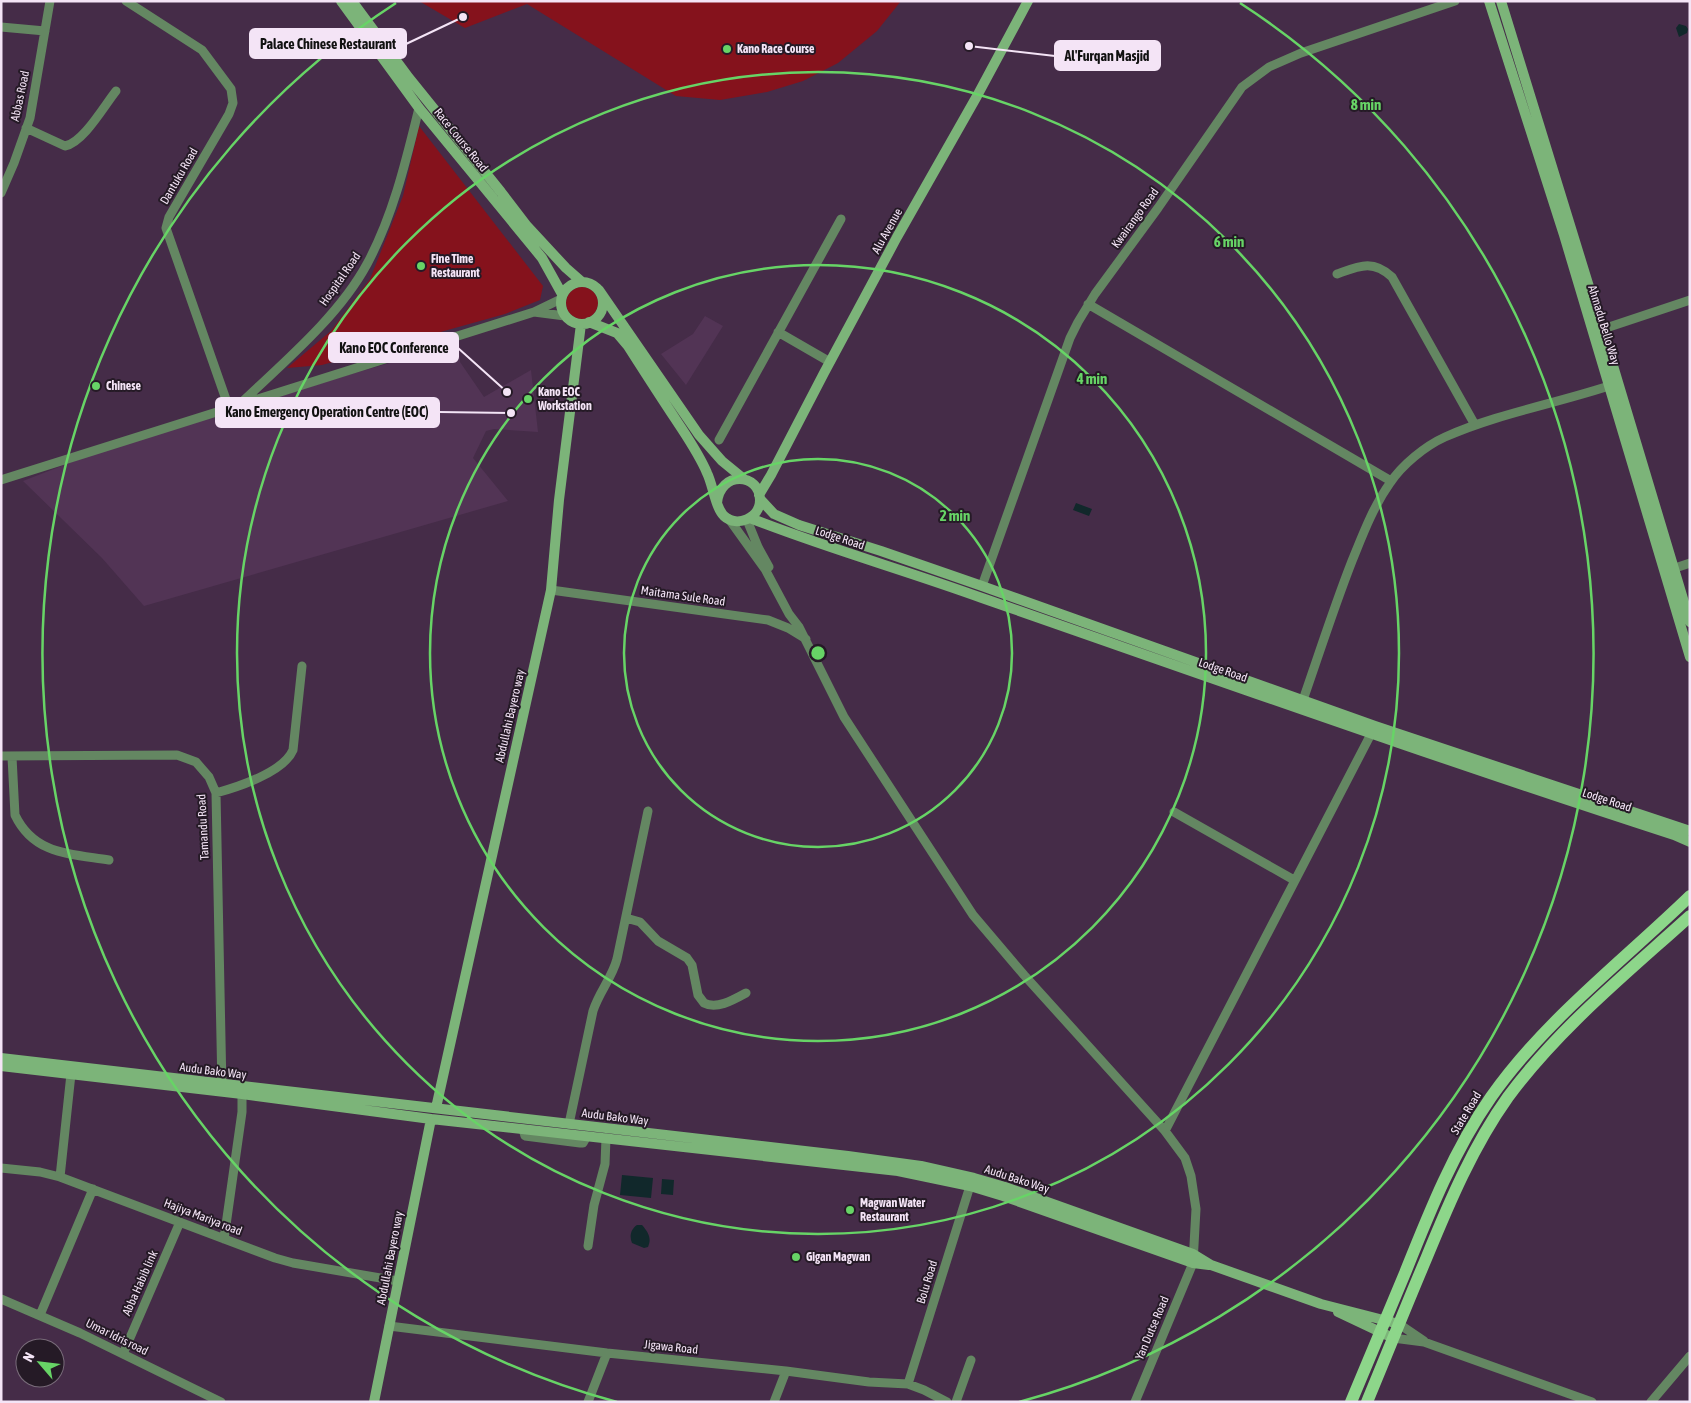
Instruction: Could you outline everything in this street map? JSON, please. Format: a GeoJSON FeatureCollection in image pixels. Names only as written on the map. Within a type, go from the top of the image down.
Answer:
{"type":"FeatureCollection","features":[{"type":"Feature","properties":{"kind":"main road","name":"State Road"},"geometry":{"type":"LineString","coordinates":[[1351,1402],[1432,1206],[1478,1118],[1492,1096],[1555,1020],[1690,896]]}},
{"type":"Feature","properties":{"kind":"main road"},"geometry":{"type":"LineString","coordinates":[[1367,1402],[1458,1185],[1490,1125],[1508,1098],[1539,1059],[1576,1020],[1690,916]]}},
{"type":"Feature","properties":{"kind":"street","name":"Abbas Road"},"geometry":{"type":"LineString","coordinates":[[1,193],[30,118],[50,1]]}},
{"type":"Feature","properties":{"kind":"street","name":"Dantuku Road"},"geometry":{"type":"LineString","coordinates":[[126,1],[202,50],[231,89],[233,103],[229,114],[169,217],[166,228],[229,408]]}},
{"type":"Feature","properties":{"kind":"street","name":"Race Course Road"},"geometry":{"type":"LineString","coordinates":[[341,1],[419,108],[542,258],[562,296]]}},
{"type":"Feature","properties":{"kind":"street","name":"Race Course Road"},"geometry":{"type":"LineString","coordinates":[[352,1],[409,78],[527,226],[566,268],[582,282]]}},
{"type":"Feature","properties":{"kind":"street","name":"Alu Avenue"},"geometry":{"type":"LineString","coordinates":[[759,497],[902,229],[1028,1]]}},
{"type":"Feature","properties":{"kind":"street","name":"Kwairango Road"},"geometry":{"type":"LineString","coordinates":[[982,586],[1070,338],[1088,304],[1158,208],[1242,87],[1269,67],[1301,53],[1454,1]]}},
{"type":"Feature","properties":{"kind":"street","name":"Ahmadu Bello Way"},"geometry":{"type":"LineString","coordinates":[[1489,1],[1598,330]]}},
{"type":"Feature","properties":{"kind":"street","name":"Ahmadu Bello Way"},"geometry":{"type":"LineString","coordinates":[[1501,1],[1669,570],[1687,634],[1690,657]]}},
{"type":"Feature","properties":{"kind":"street"},"geometry":{"type":"LineString","coordinates":[[1,27],[45,31]]}},
{"type":"Feature","properties":{"kind":"street"},"geometry":{"type":"LineString","coordinates":[[26,128],[67,146],[81,137],[116,92]]}},
{"type":"Feature","properties":{"kind":"street","name":"Hospital Road"},"geometry":{"type":"LineString","coordinates":[[240,404],[335,310],[366,265],[387,221],[408,154],[419,108]]}},
{"type":"Feature","properties":{"kind":"street"},"geometry":{"type":"LineString","coordinates":[[719,440],[841,219]]}},
{"type":"Feature","properties":{"kind":"street"},"geometry":{"type":"LineString","coordinates":[[1337,274],[1355,267],[1371,264],[1384,269],[1392,276],[1475,425]]}},
{"type":"Feature","properties":{"kind":"street"},"geometry":{"type":"LineString","coordinates":[[534,312],[562,296],[569,286],[582,282],[599,290],[699,435],[722,462],[749,482],[759,497],[757,510],[748,519],[738,522],[723,515],[717,503],[712,483],[698,454],[628,346],[617,334],[585,323],[571,321],[565,316],[561,307],[562,296]]}},
{"type":"Feature","properties":{"kind":"street"},"geometry":{"type":"LineString","coordinates":[[585,323],[596,318],[603,305],[599,290]]}},
{"type":"Feature","properties":{"kind":"street"},"geometry":{"type":"LineString","coordinates":[[1598,330],[1690,300]]}},
{"type":"Feature","properties":{"kind":"street"},"geometry":{"type":"LineString","coordinates":[[1088,304],[1391,481]]}},
{"type":"Feature","properties":{"kind":"street","name":"Hospital Road"},"geometry":{"type":"LineString","coordinates":[[1,480],[534,312],[565,316]]}},
{"type":"Feature","properties":{"kind":"street","name":"Abdullahi Bayero way"},"geometry":{"type":"LineString","coordinates":[[436,1108],[550,590],[559,500],[585,323]]}},
{"type":"Feature","properties":{"kind":"street"},"geometry":{"type":"LineString","coordinates":[[778,332],[830,362]]}},
{"type":"Feature","properties":{"kind":"street"},"geometry":{"type":"LineString","coordinates":[[1303,700],[1341,590],[1368,523],[1391,481],[1405,466],[1443,438],[1475,425],[1614,384]]}},
{"type":"Feature","properties":{"kind":"street"},"geometry":{"type":"LineString","coordinates":[[717,503],[718,494],[728,482],[736,479],[749,482],[772,475]]}},
{"type":"Feature","properties":{"kind":"street","name":"Lodge Road"},"geometry":{"type":"LineString","coordinates":[[759,497],[774,514],[799,525],[982,586],[1384,729],[1690,831]]}},
{"type":"Feature","properties":{"kind":"street"},"geometry":{"type":"LineString","coordinates":[[729,519],[765,569],[790,614],[800,627]]}},
{"type":"Feature","properties":{"kind":"street"},"geometry":{"type":"LineString","coordinates":[[748,519],[758,547],[794,611],[800,627]]}},
{"type":"Feature","properties":{"kind":"street","name":"Lodge Road"},"geometry":{"type":"LineString","coordinates":[[748,519],[1690,842]]}},
{"type":"Feature","properties":{"kind":"street"},"geometry":{"type":"LineString","coordinates":[[1669,570],[1690,563]]}},
{"type":"Feature","properties":{"kind":"street","name":"Ahmadu Bello Way"},"geometry":{"type":"LineString","coordinates":[[1669,570],[1690,622]]}},
{"type":"Feature","properties":{"kind":"street","name":"Maitama Sule Road"},"geometry":{"type":"LineString","coordinates":[[550,590],[768,620],[788,628],[807,640]]}},
{"type":"Feature","properties":{"kind":"street","name":"Yan Dutse Road"},"geometry":{"type":"LineString","coordinates":[[800,627],[844,717],[973,914],[1024,975],[1165,1131],[1185,1158],[1191,1176],[1196,1209],[1193,1258],[1135,1402]]}},
{"type":"Feature","properties":{"kind":"street"},"geometry":{"type":"LineString","coordinates":[[216,793],[244,785],[284,762],[290,756],[293,750],[302,666]]}},
{"type":"Feature","properties":{"kind":"street"},"geometry":{"type":"LineString","coordinates":[[1165,1131],[1371,734]]}},
{"type":"Feature","properties":{"kind":"street","name":"Tamandu Road"},"geometry":{"type":"LineString","coordinates":[[1,756],[177,755],[196,762],[209,777],[216,793],[222,1088]]}},
{"type":"Feature","properties":{"kind":"street"},"geometry":{"type":"LineString","coordinates":[[12,757],[15,815],[19,823],[39,844],[49,850],[109,860]]}},
{"type":"Feature","properties":{"kind":"street"},"geometry":{"type":"LineString","coordinates":[[569,1124],[593,1011],[597,998],[613,972],[648,811]]}},
{"type":"Feature","properties":{"kind":"street"},"geometry":{"type":"LineString","coordinates":[[1174,812],[1294,880]]}},
{"type":"Feature","properties":{"kind":"street"},"geometry":{"type":"LineString","coordinates":[[626,918],[640,922],[658,941],[687,958],[692,965],[698,995],[704,1004],[713,1006],[729,1002],[746,993]]}},
{"type":"Feature","properties":{"kind":"street","name":"Audu Bako Way"},"geometry":{"type":"LineString","coordinates":[[1,1058],[222,1088],[242,1094],[431,1119],[898,1170],[970,1186],[1193,1258]]}},
{"type":"Feature","properties":{"kind":"street","name":"Audu Bako Way"},"geometry":{"type":"LineString","coordinates":[[1,1066],[436,1108],[922,1166],[1005,1187],[1211,1265],[1321,1304],[1386,1319],[1399,1324]]}},
{"type":"Feature","properties":{"kind":"street"},"geometry":{"type":"LineString","coordinates":[[60,1177],[71,1074]]}},
{"type":"Feature","properties":{"kind":"street"},"geometry":{"type":"LineString","coordinates":[[224,1239],[242,1112],[242,1094]]}},
{"type":"Feature","properties":{"kind":"street","name":"Abdullahi Bayero way"},"geometry":{"type":"LineString","coordinates":[[374,1402],[431,1119]]}},
{"type":"Feature","properties":{"kind":"street"},"geometry":{"type":"LineString","coordinates":[[588,1246],[594,1205],[605,1164],[606,1138]]}},
{"type":"Feature","properties":{"kind":"street","name":"Hajiya Mariya road"},"geometry":{"type":"LineString","coordinates":[[1,1168],[40,1172],[60,1177],[293,1263],[398,1282]]}},
{"type":"Feature","properties":{"kind":"street","name":"Bolu Road"},"geometry":{"type":"LineString","coordinates":[[908,1384],[970,1186]]}},
{"type":"Feature","properties":{"kind":"street"},"geometry":{"type":"LineString","coordinates":[[40,1315],[93,1189]]}},
{"type":"Feature","properties":{"kind":"street","name":"Abba Habib link"},"geometry":{"type":"LineString","coordinates":[[123,1354],[180,1222]]}},
{"type":"Feature","properties":{"kind":"street","name":"Umar Idris road"},"geometry":{"type":"LineString","coordinates":[[1,1299],[40,1315],[221,1402]]}},
{"type":"Feature","properties":{"kind":"street","name":"Audu Bako Way"},"geometry":{"type":"LineString","coordinates":[[1321,1304],[1393,1338]]}},
{"type":"Feature","properties":{"kind":"street"},"geometry":{"type":"LineString","coordinates":[[1399,1324],[1424,1342]]}},
{"type":"Feature","properties":{"kind":"street","name":"Jigawa Road"},"geometry":{"type":"LineString","coordinates":[[389,1326],[607,1353],[786,1371],[869,1382],[908,1384],[947,1402]]}},
{"type":"Feature","properties":{"kind":"street"},"geometry":{"type":"LineString","coordinates":[[1393,1338],[1424,1342],[1592,1402]]}},
{"type":"Feature","properties":{"kind":"street"},"geometry":{"type":"LineString","coordinates":[[588,1402],[607,1353]]}},
{"type":"Feature","properties":{"kind":"street"},"geometry":{"type":"LineString","coordinates":[[1651,1402],[1690,1356]]}},
{"type":"Feature","properties":{"kind":"street"},"geometry":{"type":"LineString","coordinates":[[956,1402],[971,1360]]}},
{"type":"Feature","properties":{"kind":"street"},"geometry":{"type":"LineString","coordinates":[[774,1402],[786,1371]]}},
{"type":"Feature","properties":{"kind":"shaded area","name":"Kano Race Course"},"geometry":{"type":"Polygon","coordinates":[[[419,1],[901,1],[877,31],[838,63],[803,81],[767,92],[720,100],[676,96],[527,4],[465,28],[419,1]]]}},
{"type":"Feature","properties":{"kind":"shaded area"},"geometry":{"type":"Polygon","coordinates":[[[1679,24],[1686,26],[1688,29],[1687,33],[1679,37],[1676,28],[1679,24]]]}},
{"type":"Feature","properties":{"kind":"shaded area"},"geometry":{"type":"Polygon","coordinates":[[[419,126],[543,286],[540,300],[505,314],[322,365],[287,368],[331,331],[370,279],[403,196],[419,126]]]}},
{"type":"Feature","properties":{"kind":"shaded area"},"geometry":{"type":"Polygon","coordinates":[[[582,287],[588,288],[593,292],[597,297],[597,309],[593,314],[588,318],[582,319],[576,318],[571,314],[567,309],[566,303],[567,297],[571,292],[576,288],[582,287]]]}},
{"type":"Feature","properties":{"kind":"shaded area"},"geometry":{"type":"Polygon","coordinates":[[[705,316],[723,326],[686,385],[661,354],[693,334],[705,316]]]}},
{"type":"Feature","properties":{"kind":"shaded area"},"geometry":{"type":"Polygon","coordinates":[[[459,343],[460,362],[484,397],[531,370],[538,432],[494,429],[486,431],[473,458],[508,501],[144,606],[102,558],[23,481],[82,458],[348,375],[459,343]]]}},
{"type":"Feature","properties":{"kind":"shaded area"},"geometry":{"type":"Polygon","coordinates":[[[1076,503],[1092,509],[1089,516],[1073,510],[1076,503]]]}},
{"type":"Feature","properties":{"kind":"shaded area"},"geometry":{"type":"Polygon","coordinates":[[[622,1175],[653,1178],[651,1198],[620,1195],[622,1175]]]}},
{"type":"Feature","properties":{"kind":"shaded area"},"geometry":{"type":"Polygon","coordinates":[[[662,1179],[674,1180],[673,1195],[661,1194],[662,1179]]]}},
{"type":"Feature","properties":{"kind":"shaded area"},"geometry":{"type":"Polygon","coordinates":[[[637,1225],[642,1225],[648,1233],[650,1241],[648,1247],[644,1248],[632,1243],[631,1233],[637,1225]]]}},
{"type":"Feature","properties":{"kind":"place","name":"Palace Chinese Restaurant"},"geometry":{"type":"Point","coordinates":[463,17]}},
{"type":"Feature","properties":{"kind":"place","name":"Al'Furqan Masjid"},"geometry":{"type":"Point","coordinates":[969,46]}},
{"type":"Feature","properties":{"kind":"place","name":"Kano Race Course"},"geometry":{"type":"Point","coordinates":[727,49]}},
{"type":"Feature","properties":{"kind":"place","name":"Fine Time Restaurant"},"geometry":{"type":"Point","coordinates":[421,266]}},
{"type":"Feature","properties":{"kind":"place","name":"Chinese"},"geometry":{"type":"Point","coordinates":[96,386]}},
{"type":"Feature","properties":{"kind":"place","name":"Kano EOC Conference"},"geometry":{"type":"Point","coordinates":[507,392]}},
{"type":"Feature","properties":{"kind":"place","name":"Kano EOC Workstation"},"geometry":{"type":"Point","coordinates":[528,399]}},
{"type":"Feature","properties":{"kind":"place","name":"Kano Emergency Operation Centre (EOC)"},"geometry":{"type":"Point","coordinates":[511,413]}},
{"type":"Feature","properties":{"kind":"place","name":"Magwan Water Restaurant"},"geometry":{"type":"Point","coordinates":[850,1210]}},
{"type":"Feature","properties":{"kind":"place","name":"Gigan Magwan"},"geometry":{"type":"Point","coordinates":[796,1257]}}]}
